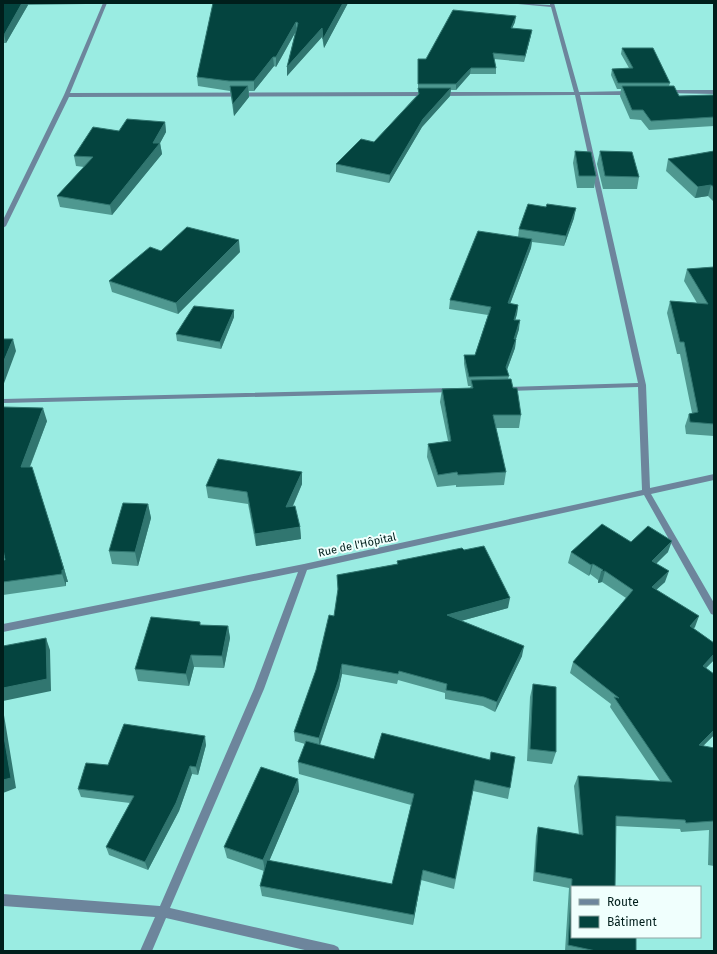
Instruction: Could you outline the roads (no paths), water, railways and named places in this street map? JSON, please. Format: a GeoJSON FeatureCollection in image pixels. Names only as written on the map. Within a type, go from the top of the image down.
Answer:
{"type":"FeatureCollection","features":[{"type":"Feature","properties":{"kind":"street"},"geometry":{"type":"LineString","coordinates":[[3,226],[67,95],[105,3]]}},
{"type":"Feature","properties":{"kind":"street"},"geometry":{"type":"LineString","coordinates":[[518,3],[552,4],[578,93],[642,385],[646,492],[714,610]]}},
{"type":"Feature","properties":{"kind":"street"},"geometry":{"type":"LineString","coordinates":[[67,95],[638,92]]}},
{"type":"Feature","properties":{"kind":"street"},"geometry":{"type":"LineString","coordinates":[[661,92],[714,92]]}},
{"type":"Feature","properties":{"kind":"street"},"geometry":{"type":"LineString","coordinates":[[502,389],[642,385]]}},
{"type":"Feature","properties":{"kind":"street"},"geometry":{"type":"LineString","coordinates":[[3,401],[462,390]]}},
{"type":"Feature","properties":{"kind":"street","name":"Rue de l'Hôpital"},"geometry":{"type":"LineString","coordinates":[[3,628],[304,568],[714,477]]}},
{"type":"Feature","properties":{"kind":"street"},"geometry":{"type":"LineString","coordinates":[[146,951],[259,689],[304,568]]}},
{"type":"Feature","properties":{"kind":"street"},"geometry":{"type":"LineString","coordinates":[[3,900],[164,912],[334,951]]}}]}
